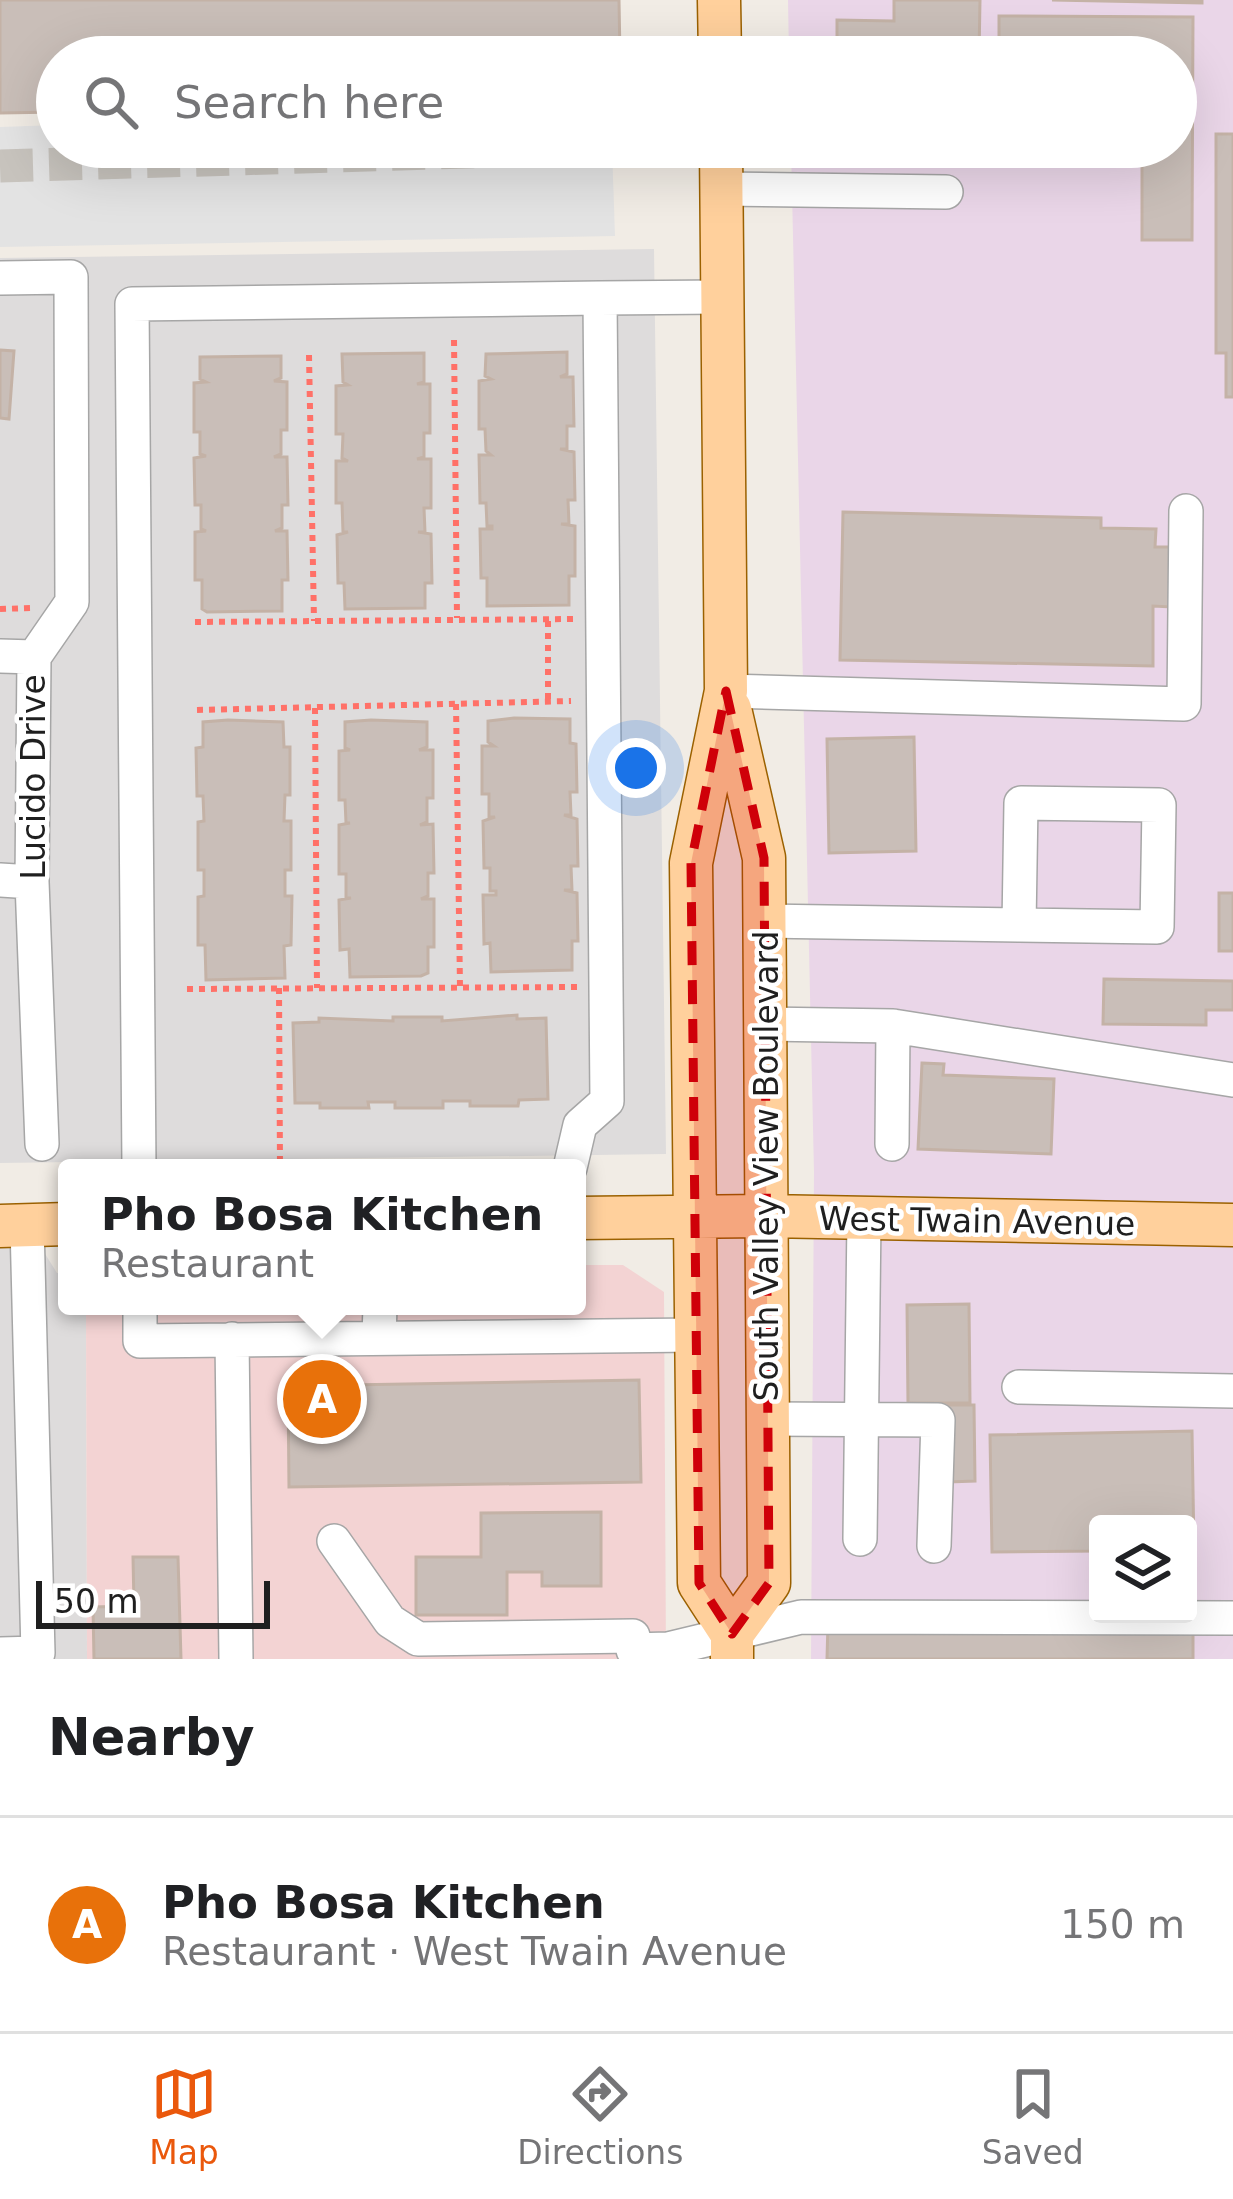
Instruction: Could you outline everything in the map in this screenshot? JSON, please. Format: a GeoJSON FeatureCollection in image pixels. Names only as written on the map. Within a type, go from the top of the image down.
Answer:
{"type":"FeatureCollection","features":[{"type":"Feature","properties":{"kind":"main road"},"geometry":{"type":"LineString","coordinates":[[719,0],[720,36]]}},
{"type":"Feature","properties":{"kind":"main road","name":"South Valley View Boulevard"},"geometry":{"type":"LineString","coordinates":[[721,168],[726,691],[692,863],[699,1583],[732,1646]]}},
{"type":"Feature","properties":{"kind":"main road","name":"South Valley View Boulevard"},"geometry":{"type":"LineString","coordinates":[[726,691],[764,858],[769,1582],[732,1646]]}},
{"type":"Feature","properties":{"kind":"main road","name":"West Twain Avenue"},"geometry":{"type":"LineString","coordinates":[[586,1219],[766,1216],[1233,1226]]}},
{"type":"Feature","properties":{"kind":"street"},"geometry":{"type":"LineString","coordinates":[[721,168],[946,192]]}},
{"type":"Feature","properties":{"kind":"street","name":"Lucido Drive"},"geometry":{"type":"LineString","coordinates":[[0,278],[71,277],[71,602],[34,657],[16,881],[42,1144]]}},
{"type":"Feature","properties":{"kind":"street"},"geometry":{"type":"LineString","coordinates":[[139,1159],[132,304],[722,297]]}},
{"type":"Feature","properties":{"kind":"street"},"geometry":{"type":"LineString","coordinates":[[572,1159],[580,1125],[607,1101],[600,298]]}},
{"type":"Feature","properties":{"kind":"street"},"geometry":{"type":"LineString","coordinates":[[726,691],[1184,704],[1186,512]]}},
{"type":"Feature","properties":{"kind":"street"},"geometry":{"type":"LineString","coordinates":[[0,656],[34,657]]}},
{"type":"Feature","properties":{"kind":"street"},"geometry":{"type":"LineString","coordinates":[[764,921],[1019,925],[1157,927],[1159,805],[1021,803],[1019,925]]}},
{"type":"Feature","properties":{"kind":"street"},"geometry":{"type":"LineString","coordinates":[[765,1024],[893,1026],[1233,1080]]}},
{"type":"Feature","properties":{"kind":"street"},"geometry":{"type":"LineString","coordinates":[[892,1144],[893,1026]]}},
{"type":"Feature","properties":{"kind":"street"},"geometry":{"type":"LineString","coordinates":[[860,1539],[864,1219]]}},
{"type":"Feature","properties":{"kind":"street"},"geometry":{"type":"LineString","coordinates":[[0,1654],[38,1652],[31,1225]]}},
{"type":"Feature","properties":{"kind":"street"},"geometry":{"type":"LineString","coordinates":[[140,1315],[140,1341],[232,1339],[380,1322],[697,1335]]}},
{"type":"Feature","properties":{"kind":"street"},"geometry":{"type":"LineString","coordinates":[[232,1339],[236,1659]]}},
{"type":"Feature","properties":{"kind":"street"},"geometry":{"type":"LineString","coordinates":[[1019,1387],[1233,1390]]}},
{"type":"Feature","properties":{"kind":"street"},"geometry":{"type":"LineString","coordinates":[[767,1419],[938,1420],[934,1546]]}},
{"type":"Feature","properties":{"kind":"street"},"geometry":{"type":"LineString","coordinates":[[334,1541],[390,1621],[418,1639],[633,1636],[633,1650],[732,1646],[801,1617],[1233,1618]]}},
{"type":"Feature","properties":{"kind":"path"},"geometry":{"type":"LineString","coordinates":[[454,340],[457,620]]}},
{"type":"Feature","properties":{"kind":"path"},"geometry":{"type":"LineString","coordinates":[[309,355],[314,621]]}},
{"type":"Feature","properties":{"kind":"path"},"geometry":{"type":"LineString","coordinates":[[195,622],[586,619]]}},
{"type":"Feature","properties":{"kind":"path"},"geometry":{"type":"LineString","coordinates":[[548,620],[548,701]]}},
{"type":"Feature","properties":{"kind":"path"},"geometry":{"type":"LineString","coordinates":[[197,710],[574,701]]}},
{"type":"Feature","properties":{"kind":"path"},"geometry":{"type":"LineString","coordinates":[[456,704],[460,987]]}},
{"type":"Feature","properties":{"kind":"path"},"geometry":{"type":"LineString","coordinates":[[315,707],[316,988]]}},
{"type":"Feature","properties":{"kind":"path"},"geometry":{"type":"LineString","coordinates":[[187,988],[578,986]]}},
{"type":"Feature","properties":{"kind":"path"},"geometry":{"type":"LineString","coordinates":[[279,988],[280,1159]]}},
{"type":"Feature","properties":{"kind":"highlighted area"},"geometry":{"type":"Polygon","coordinates":[[[726,691],[764,858],[769,1583],[732,1634],[699,1583],[691,863],[726,691]]]}},
{"type":"Feature","properties":{"kind":"shaded area"},"geometry":{"type":"Polygon","coordinates":[[[788,0],[1233,0],[1233,1659],[811,1659],[814,1172],[791,168],[1197,168],[1197,36],[789,36],[788,0]]]}},
{"type":"Feature","properties":{"kind":"shaded area"},"geometry":{"type":"Polygon","coordinates":[[[36,126],[36,168],[613,168],[615,236],[0,247],[0,127],[36,126]]]}},
{"type":"Feature","properties":{"kind":"shaded area"},"geometry":{"type":"Polygon","coordinates":[[[654,249],[666,1154],[0,1163],[0,258],[654,249]]]}},
{"type":"Feature","properties":{"kind":"shaded area"},"geometry":{"type":"Polygon","coordinates":[[[0,1225],[27,1225],[58,1273],[58,1315],[86,1315],[87,1659],[0,1659],[0,1225]]]}},
{"type":"Feature","properties":{"kind":"shaded area"},"geometry":{"type":"Polygon","coordinates":[[[586,1265],[623,1265],[664,1292],[666,1659],[87,1659],[86,1315],[586,1315],[586,1265]]]}},
{"type":"Feature","properties":{"kind":"building"},"geometry":{"type":"Polygon","coordinates":[[[0,0],[619,0],[620,36],[36,36],[36,112],[0,113],[0,0]]]}},
{"type":"Feature","properties":{"kind":"building"},"geometry":{"type":"Polygon","coordinates":[[[894,0],[980,0],[979,36],[837,36],[837,20],[894,21],[894,0]]]}},
{"type":"Feature","properties":{"kind":"building"},"geometry":{"type":"Polygon","coordinates":[[[1052,0],[1202,0],[1202,3],[1052,0]]]}},
{"type":"Feature","properties":{"kind":"building"},"geometry":{"type":"Polygon","coordinates":[[[999,16],[1193,17],[1193,36],[999,36],[999,16]]]}},
{"type":"Feature","properties":{"kind":"building"},"geometry":{"type":"Polygon","coordinates":[[[1216,134],[1233,134],[1233,397],[1226,397],[1226,353],[1216,353],[1216,134]]]}},
{"type":"Feature","properties":{"kind":"building"},"geometry":{"type":"Polygon","coordinates":[[[1142,168],[1192,168],[1192,240],[1142,240],[1142,168]]]}},
{"type":"Feature","properties":{"kind":"building"},"geometry":{"type":"Polygon","coordinates":[[[0,350],[14,351],[9,419],[0,418],[0,350]]]}},
{"type":"Feature","properties":{"kind":"building"},"geometry":{"type":"Polygon","coordinates":[[[567,352],[567,374],[560,377],[573,377],[574,426],[567,426],[567,449],[560,449],[574,452],[575,500],[568,500],[569,524],[561,524],[575,526],[575,576],[569,576],[569,605],[487,606],[480,529],[492,526],[487,526],[486,503],[480,503],[479,455],[491,455],[486,451],[485,429],[479,429],[479,381],[491,379],[485,376],[486,354],[567,352]]]}},
{"type":"Feature","properties":{"kind":"building"},"geometry":{"type":"Polygon","coordinates":[[[424,353],[424,382],[417,384],[430,384],[430,433],[424,433],[424,457],[417,459],[431,459],[431,508],[424,508],[425,532],[418,532],[431,534],[432,583],[425,583],[425,608],[345,609],[344,583],[338,583],[337,535],[348,532],[343,532],[342,503],[336,503],[336,461],[348,461],[342,458],[343,434],[336,434],[336,386],[348,385],[343,382],[342,354],[424,353]]]}},
{"type":"Feature","properties":{"kind":"building"},"geometry":{"type":"Polygon","coordinates":[[[281,356],[281,378],[274,381],[287,382],[287,430],[281,430],[281,454],[274,457],[287,457],[288,505],[282,505],[282,528],[275,531],[287,531],[288,580],[282,580],[282,611],[207,612],[202,609],[202,580],[195,580],[195,532],[206,531],[201,529],[201,505],[195,505],[194,458],[206,456],[200,454],[200,432],[194,432],[194,383],[206,382],[200,379],[200,357],[281,356]]]}},
{"type":"Feature","properties":{"kind":"building"},"geometry":{"type":"Polygon","coordinates":[[[843,512],[1101,518],[1101,528],[1156,529],[1155,547],[1172,547],[1171,607],[1153,606],[1153,666],[840,660],[843,512]]]}},
{"type":"Feature","properties":{"kind":"building"},"geometry":{"type":"Polygon","coordinates":[[[570,719],[570,743],[576,744],[577,792],[570,792],[571,815],[564,815],[577,819],[578,866],[571,866],[572,890],[564,890],[577,893],[578,941],[572,941],[572,970],[491,972],[490,943],[484,944],[483,895],[496,895],[496,891],[490,891],[490,868],[484,868],[483,821],[495,817],[489,817],[489,794],[482,794],[482,746],[494,746],[488,742],[488,721],[570,719]]]}},
{"type":"Feature","properties":{"kind":"building"},"geometry":{"type":"Polygon","coordinates":[[[203,722],[283,722],[284,747],[290,747],[290,795],[285,795],[284,821],[291,821],[291,870],[285,870],[285,896],[292,896],[291,945],[284,946],[285,978],[206,980],[205,945],[198,945],[198,897],[204,896],[204,870],[198,870],[198,822],[204,821],[203,796],[197,796],[196,748],[203,747],[203,722]]]}},
{"type":"Feature","properties":{"kind":"building"},"geometry":{"type":"Polygon","coordinates":[[[345,722],[427,722],[427,747],[419,750],[433,750],[433,798],[427,798],[427,822],[420,825],[433,824],[434,873],[428,873],[428,896],[421,899],[434,899],[434,947],[428,947],[428,973],[421,976],[350,977],[349,949],[340,950],[339,900],[351,898],[346,898],[346,874],[339,874],[339,825],[350,823],[346,823],[345,800],[339,800],[339,751],[350,750],[345,748],[345,722]]]}},
{"type":"Feature","properties":{"kind":"building"},"geometry":{"type":"Polygon","coordinates":[[[914,737],[916,851],[829,853],[827,739],[914,737]]]}},
{"type":"Feature","properties":{"kind":"building"},"geometry":{"type":"Polygon","coordinates":[[[1219,893],[1233,893],[1233,951],[1219,951],[1219,893]]]}},
{"type":"Feature","properties":{"kind":"building"},"geometry":{"type":"Polygon","coordinates":[[[1104,979],[1233,981],[1233,1010],[1206,1010],[1206,1025],[1103,1024],[1104,979]]]}},
{"type":"Feature","properties":{"kind":"building"},"geometry":{"type":"Polygon","coordinates":[[[517,1015],[517,1019],[546,1018],[548,1099],[519,1100],[518,1106],[443,1101],[443,1108],[395,1108],[395,1102],[368,1102],[369,1108],[295,1103],[293,1023],[319,1022],[319,1018],[393,1021],[393,1017],[442,1017],[442,1021],[517,1015]]]}},
{"type":"Feature","properties":{"kind":"building"},"geometry":{"type":"Polygon","coordinates":[[[922,1063],[944,1064],[943,1075],[1054,1079],[1051,1154],[918,1149],[922,1063]]]}},
{"type":"Feature","properties":{"kind":"building"},"geometry":{"type":"Polygon","coordinates":[[[969,1304],[970,1403],[908,1403],[907,1305],[969,1304]]]}},
{"type":"Feature","properties":{"kind":"building"},"geometry":{"type":"Polygon","coordinates":[[[639,1380],[641,1482],[289,1487],[288,1386],[639,1380]]]}},
{"type":"Feature","properties":{"kind":"building"},"geometry":{"type":"Polygon","coordinates":[[[948,1405],[974,1405],[975,1481],[949,1482],[948,1405]]]}},
{"type":"Feature","properties":{"kind":"building"},"geometry":{"type":"Polygon","coordinates":[[[1192,1431],[1193,1515],[1089,1515],[1089,1551],[992,1552],[990,1435],[1192,1431]]]}},
{"type":"Feature","properties":{"kind":"building"},"geometry":{"type":"Polygon","coordinates":[[[601,1512],[601,1586],[542,1586],[542,1572],[507,1572],[507,1615],[416,1615],[416,1557],[481,1557],[481,1513],[601,1512]]]}},
{"type":"Feature","properties":{"kind":"building"},"geometry":{"type":"Polygon","coordinates":[[[133,1557],[178,1557],[181,1659],[94,1659],[93,1607],[134,1606],[133,1557]]]}},
{"type":"Feature","properties":{"kind":"building"},"geometry":{"type":"Polygon","coordinates":[[[828,1623],[1193,1631],[1193,1659],[827,1659],[828,1623]]]}},
{"type":"Feature","properties":{"kind":"tunnel"},"geometry":{"type":"LineString","coordinates":[[0,166],[36,165]]}},
{"type":"Feature","properties":{"kind":"place","name":"Pho Bosa Kitchen"},"geometry":{"type":"Point","coordinates":[322,1399]}}]}
